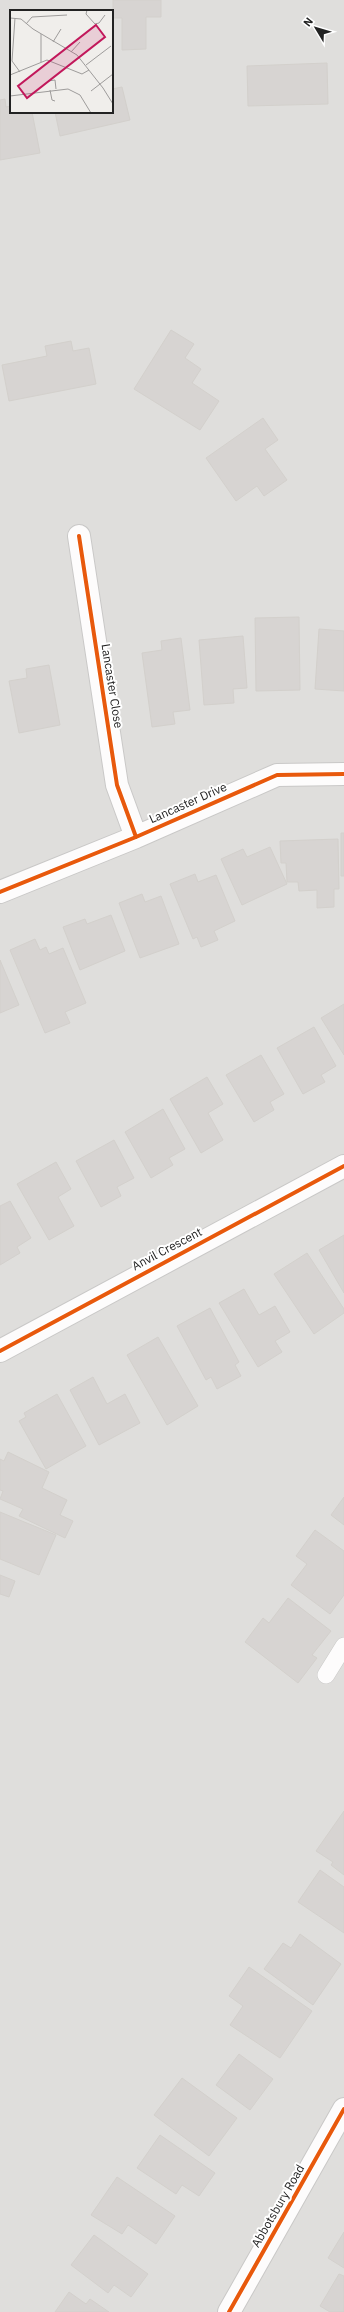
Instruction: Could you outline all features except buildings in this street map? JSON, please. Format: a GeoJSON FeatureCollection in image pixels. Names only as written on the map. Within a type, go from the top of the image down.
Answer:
{"type":"FeatureCollection","features":[{"type":"Feature","properties":{"kind":"street","name":"Lancaster Close"},"geometry":{"type":"LineString","coordinates":[[79,536],[117,785],[136,836]]}},
{"type":"Feature","properties":{"kind":"street","name":"Lancaster Drive"},"geometry":{"type":"LineString","coordinates":[[0,892],[136,836],[277,775],[344,774]]}},
{"type":"Feature","properties":{"kind":"street","name":"Anvil Crescent"},"geometry":{"type":"LineString","coordinates":[[0,1351],[344,1166]]}},
{"type":"Feature","properties":{"kind":"street","name":"Abbotsbury Road"},"geometry":{"type":"LineString","coordinates":[[229,2312],[344,2109]]}},
{"type":"Feature","properties":{"kind":"lane"},"geometry":{"type":"LineString","coordinates":[[326,1675],[344,1646]]}},
{"type":"Feature","properties":{"kind":"shaded area"},"geometry":{"type":"Polygon","coordinates":[[[0,0],[344,0],[344,2312],[0,2312],[0,0]]]}},
{"type":"Feature","properties":{"kind":"cycle path"},"geometry":{"type":"LineString","coordinates":[[79,536],[117,785],[136,837]]}},
{"type":"Feature","properties":{"kind":"cycle path"},"geometry":{"type":"LineString","coordinates":[[0,892],[136,837],[277,775],[344,774]]}},
{"type":"Feature","properties":{"kind":"cycle path"},"geometry":{"type":"LineString","coordinates":[[0,1351],[344,1166]]}},
{"type":"Feature","properties":{"kind":"cycle path"},"geometry":{"type":"LineString","coordinates":[[229,2312],[344,2109]]}}]}
